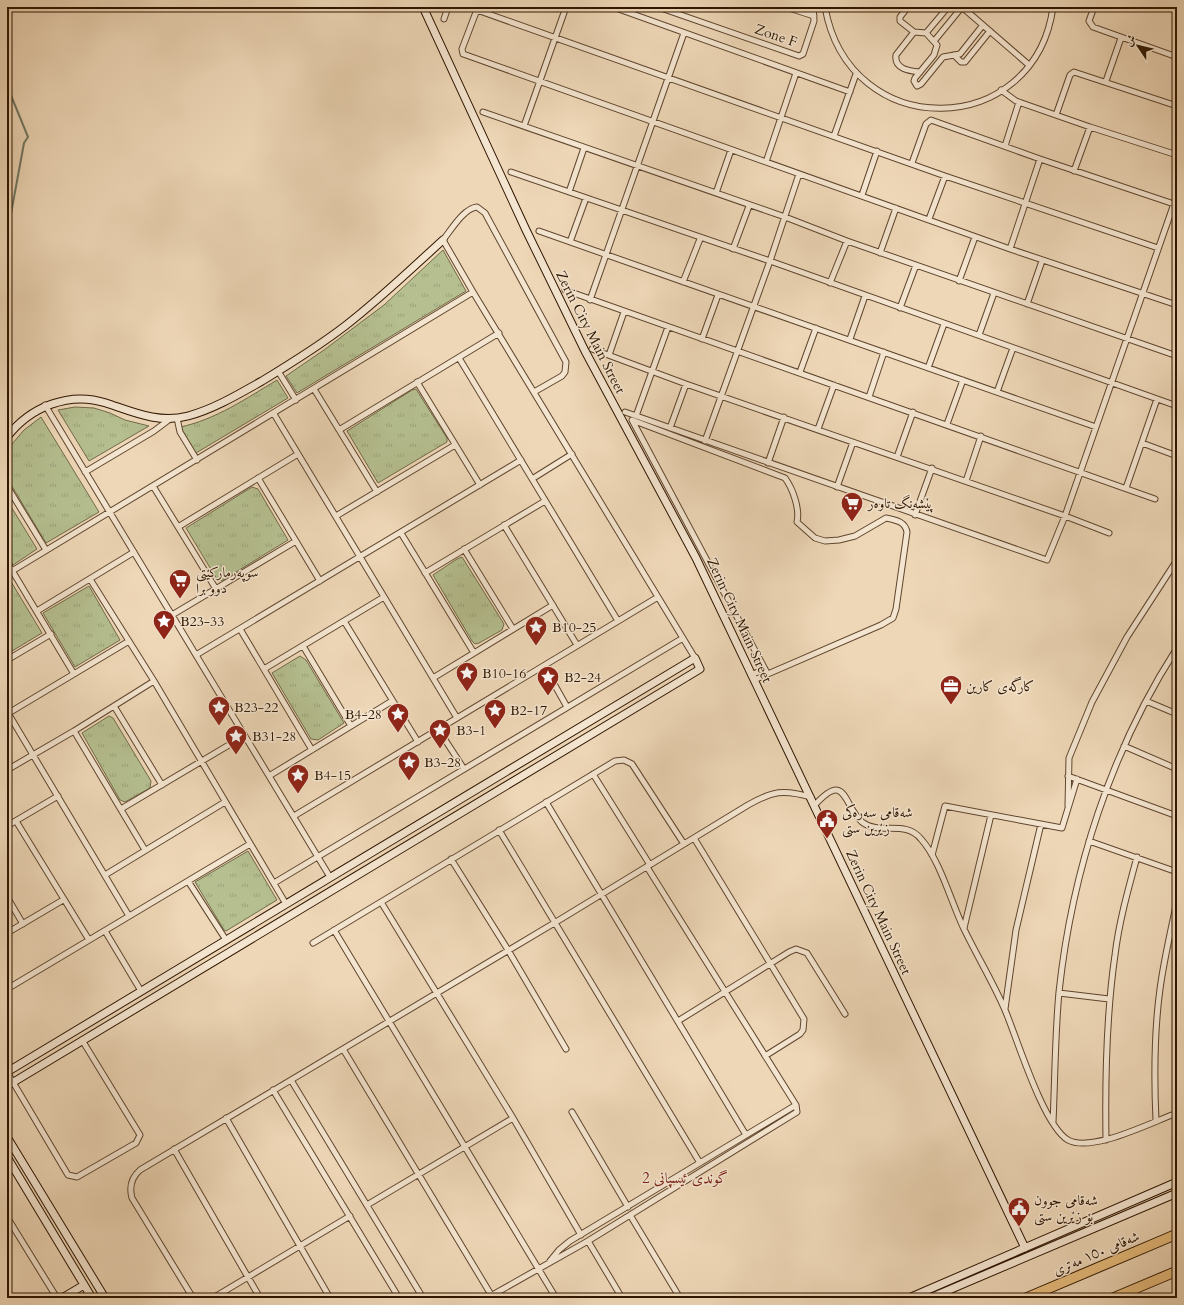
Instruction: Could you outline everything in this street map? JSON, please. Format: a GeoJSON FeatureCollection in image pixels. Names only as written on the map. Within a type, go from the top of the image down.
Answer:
{"type":"FeatureCollection","features":[{"type":"Feature","properties":{"kind":"highway","name":"شەقامی ١٥٠ مەتری"},"geometry":{"type":"LineString","coordinates":[[1026,1298],[1177,1234]]}},
{"type":"Feature","properties":{"kind":"highway"},"geometry":{"type":"LineString","coordinates":[[1113,1298],[1177,1271]]}},
{"type":"Feature","properties":{"kind":"street","name":"Zerin City Main Street"},"geometry":{"type":"LineString","coordinates":[[423,7],[557,295],[620,418],[696,558],[811,797],[1024,1248]]}},
{"type":"Feature","properties":{"kind":"street"},"geometry":{"type":"LineString","coordinates":[[444,19],[448,7]]}},
{"type":"Feature","properties":{"kind":"street"},"geometry":{"type":"LineString","coordinates":[[524,126],[566,7]]}},
{"type":"Feature","properties":{"kind":"street"},"geometry":{"type":"LineString","coordinates":[[613,7],[850,92]]}},
{"type":"Feature","properties":{"kind":"street","name":"Zone F"},"geometry":{"type":"LineString","coordinates":[[658,7],[799,56],[801,56],[804,52],[813,27],[814,16]]}},
{"type":"Feature","properties":{"kind":"street"},"geometry":{"type":"LineString","coordinates":[[786,7],[814,16],[813,7]]}},
{"type":"Feature","properties":{"kind":"street"},"geometry":{"type":"LineString","coordinates":[[825,7],[828,24],[835,42],[844,59],[856,74],[873,88],[891,98],[911,106],[931,109],[968,105],[985,99],[1015,80],[1029,65],[1046,35],[1053,7]]}},
{"type":"Feature","properties":{"kind":"street"},"geometry":{"type":"LineString","coordinates":[[908,7],[900,17],[900,20],[914,32],[926,32],[935,40],[937,45],[936,52],[914,81],[917,86],[921,84],[943,56]]}},
{"type":"Feature","properties":{"kind":"street"},"geometry":{"type":"LineString","coordinates":[[926,32],[948,7]]}},
{"type":"Feature","properties":{"kind":"street"},"geometry":{"type":"LineString","coordinates":[[935,40],[962,7],[1029,65]]}},
{"type":"Feature","properties":{"kind":"street"},"geometry":{"type":"LineString","coordinates":[[1094,7],[1089,21],[1090,25],[1121,38],[1177,57]]}},
{"type":"Feature","properties":{"kind":"street"},"geometry":{"type":"LineString","coordinates":[[1158,248],[945,176],[912,163],[556,38],[478,8],[463,47],[463,54],[540,82],[929,219],[1042,261],[1177,305]]}},
{"type":"Feature","properties":{"kind":"street"},"geometry":{"type":"LineString","coordinates":[[936,52],[943,56],[960,54],[983,25]]}},
{"type":"Feature","properties":{"kind":"street"},"geometry":{"type":"LineString","coordinates":[[954,55],[961,62],[965,62],[990,31]]}},
{"type":"Feature","properties":{"kind":"street"},"geometry":{"type":"LineString","coordinates":[[914,32],[896,55],[896,59],[897,63],[907,71],[920,72]]}},
{"type":"Feature","properties":{"kind":"street"},"geometry":{"type":"LineString","coordinates":[[590,300],[684,33]]}},
{"type":"Feature","properties":{"kind":"street"},"geometry":{"type":"LineString","coordinates":[[1106,82],[1121,38]]}},
{"type":"Feature","properties":{"kind":"street"},"geometry":{"type":"LineString","coordinates":[[1056,115],[1072,72],[1076,72],[1177,106]]}},
{"type":"Feature","properties":{"kind":"street"},"geometry":{"type":"LineString","coordinates":[[766,162],[796,73]]}},
{"type":"Feature","properties":{"kind":"street"},"geometry":{"type":"LineString","coordinates":[[834,136],[856,74]]}},
{"type":"Feature","properties":{"kind":"street"},"geometry":{"type":"LineString","coordinates":[[1001,90],[1006,96],[1019,102],[1177,155]]}},
{"type":"Feature","properties":{"kind":"street"},"geometry":{"type":"LineString","coordinates":[[1005,146],[1019,102]]}},
{"type":"Feature","properties":{"kind":"street"},"geometry":{"type":"LineString","coordinates":[[483,112],[716,193],[749,206],[785,217],[916,266],[1177,356]]}},
{"type":"Feature","properties":{"kind":"street"},"geometry":{"type":"LineString","coordinates":[[912,163],[929,120],[1074,171],[1174,204]]}},
{"type":"Feature","properties":{"kind":"street"},"geometry":{"type":"LineString","coordinates":[[1074,171],[1090,127]]}},
{"type":"Feature","properties":{"kind":"street"},"geometry":{"type":"LineString","coordinates":[[569,192],[584,148]]}},
{"type":"Feature","properties":{"kind":"street"},"geometry":{"type":"LineString","coordinates":[[716,193],[731,150]]}},
{"type":"Feature","properties":{"kind":"street"},"geometry":{"type":"LineString","coordinates":[[862,196],[877,151]]}},
{"type":"Feature","properties":{"kind":"street"},"geometry":{"type":"LineString","coordinates":[[1010,249],[1040,159]]}},
{"type":"Feature","properties":{"kind":"street"},"geometry":{"type":"LineString","coordinates":[[511,172],[700,239],[770,261],[1177,406]]}},
{"type":"Feature","properties":{"kind":"street"},"geometry":{"type":"LineString","coordinates":[[705,441],[770,261],[799,174]]}},
{"type":"Feature","properties":{"kind":"street"},"geometry":{"type":"LineString","coordinates":[[929,219],[945,176]]}},
{"type":"Feature","properties":{"kind":"street"},"geometry":{"type":"LineString","coordinates":[[625,412],[915,515],[1045,560],[1049,559],[1177,196]]}},
{"type":"Feature","properties":{"kind":"street"},"geometry":{"type":"LineString","coordinates":[[570,242],[586,198]]}},
{"type":"Feature","properties":{"kind":"street"},"geometry":{"type":"LineString","coordinates":[[733,249],[749,206]]}},
{"type":"Feature","properties":{"kind":"street"},"geometry":{"type":"LineString","coordinates":[[7,437],[29,415],[45,405],[73,399],[87,399],[106,403],[136,415],[173,419],[190,416],[214,407],[278,371],[345,326],[386,292],[443,240],[470,210],[477,207],[485,213],[566,362],[565,372],[562,376],[534,392]]}},
{"type":"Feature","properties":{"kind":"street"},"geometry":{"type":"LineString","coordinates":[[880,253],[896,208]]}},
{"type":"Feature","properties":{"kind":"street"},"geometry":{"type":"LineString","coordinates":[[539,231],[718,295],[850,339],[1096,427]]}},
{"type":"Feature","properties":{"kind":"street"},"geometry":{"type":"LineString","coordinates":[[959,281],[975,237]]}},
{"type":"Feature","properties":{"kind":"street"},"geometry":{"type":"LineString","coordinates":[[684,282],[700,239]]}},
{"type":"Feature","properties":{"kind":"street"},"geometry":{"type":"LineString","coordinates":[[10,1084],[700,669],[695,658],[443,240]]}},
{"type":"Feature","properties":{"kind":"street"},"geometry":{"type":"LineString","coordinates":[[830,283],[846,241]]}},
{"type":"Feature","properties":{"kind":"street"},"geometry":{"type":"LineString","coordinates":[[1027,304],[1042,261]]}},
{"type":"Feature","properties":{"kind":"street"},"geometry":{"type":"LineString","coordinates":[[900,308],[916,266]]}},
{"type":"Feature","properties":{"kind":"street"},"geometry":{"type":"LineString","coordinates":[[565,290],[736,352],[800,372],[1080,471],[1155,499]]}},
{"type":"Feature","properties":{"kind":"street"},"geometry":{"type":"LineString","coordinates":[[12,571],[474,292]]}},
{"type":"Feature","properties":{"kind":"street"},"geometry":{"type":"LineString","coordinates":[[979,335],[994,293]]}},
{"type":"Feature","properties":{"kind":"street"},"geometry":{"type":"LineString","coordinates":[[702,339],[718,295]]}},
{"type":"Feature","properties":{"kind":"street"},"geometry":{"type":"LineString","coordinates":[[850,339],[866,296]]}},
{"type":"Feature","properties":{"kind":"street"},"geometry":{"type":"LineString","coordinates":[[608,354],[624,312]]}},
{"type":"Feature","properties":{"kind":"street"},"geometry":{"type":"LineString","coordinates":[[928,368],[944,324]]}},
{"type":"Feature","properties":{"kind":"street"},"geometry":{"type":"LineString","coordinates":[[636,416],[668,327]]}},
{"type":"Feature","properties":{"kind":"street"},"geometry":{"type":"LineString","coordinates":[[800,372],[816,328]]}},
{"type":"Feature","properties":{"kind":"street"},"geometry":{"type":"LineString","coordinates":[[339,430],[499,333]]}},
{"type":"Feature","properties":{"kind":"street"},"geometry":{"type":"LineString","coordinates":[[592,348],[652,372],[932,468],[1109,533]]}},
{"type":"Feature","properties":{"kind":"street"},"geometry":{"type":"LineString","coordinates":[[997,392],[1013,348]]}},
{"type":"Feature","properties":{"kind":"street"},"geometry":{"type":"LineString","coordinates":[[869,397],[884,352]]}},
{"type":"Feature","properties":{"kind":"street"},"geometry":{"type":"LineString","coordinates":[[459,358],[618,621]]}},
{"type":"Feature","properties":{"kind":"street"},"geometry":{"type":"LineString","coordinates":[[278,371],[296,400]]}},
{"type":"Feature","properties":{"kind":"street"},"geometry":{"type":"LineString","coordinates":[[947,424],[963,380]]}},
{"type":"Feature","properties":{"kind":"street"},"geometry":{"type":"LineString","coordinates":[[417,382],[480,485]]}},
{"type":"Feature","properties":{"kind":"street"},"geometry":{"type":"LineString","coordinates":[[670,428],[686,384]]}},
{"type":"Feature","properties":{"kind":"street"},"geometry":{"type":"LineString","coordinates":[[818,429],[834,385]]}},
{"type":"Feature","properties":{"kind":"street"},"geometry":{"type":"LineString","coordinates":[[314,389],[376,492]]}},
{"type":"Feature","properties":{"kind":"street"},"geometry":{"type":"LineString","coordinates":[[1126,488],[1157,399]]}},
{"type":"Feature","properties":{"kind":"street"},"geometry":{"type":"LineString","coordinates":[[45,405],[330,877]]}},
{"type":"Feature","properties":{"kind":"street"},"geometry":{"type":"LineString","coordinates":[[897,457],[912,412]]}},
{"type":"Feature","properties":{"kind":"street"},"geometry":{"type":"LineString","coordinates":[[274,414],[457,718]]}},
{"type":"Feature","properties":{"kind":"street"},"geometry":{"type":"LineString","coordinates":[[768,463],[784,417]]}},
{"type":"Feature","properties":{"kind":"street"},"geometry":{"type":"LineString","coordinates":[[173,419],[197,460]]}},
{"type":"Feature","properties":{"kind":"street"},"geometry":{"type":"LineString","coordinates":[[86,472],[173,419]]}},
{"type":"Feature","properties":{"kind":"street"},"geometry":{"type":"LineString","coordinates":[[753,678],[766,671],[881,625],[893,618],[896,609],[907,532],[906,528],[900,521],[886,518],[856,536],[847,539],[825,541],[815,538],[797,522],[799,514],[792,492],[785,478],[632,420],[766,671]]}},
{"type":"Feature","properties":{"kind":"street"},"geometry":{"type":"LineString","coordinates":[[966,481],[981,436]]}},
{"type":"Feature","properties":{"kind":"street"},"geometry":{"type":"LineString","coordinates":[[837,487],[853,442]]}},
{"type":"Feature","properties":{"kind":"street"},"geometry":{"type":"LineString","coordinates":[[1142,443],[1177,456]]}},
{"type":"Feature","properties":{"kind":"street"},"geometry":{"type":"LineString","coordinates":[[336,516],[455,445]]}},
{"type":"Feature","properties":{"kind":"street"},"geometry":{"type":"LineString","coordinates":[[178,527],[298,454]]}},
{"type":"Feature","properties":{"kind":"street"},"geometry":{"type":"LineString","coordinates":[[532,479],[572,454]]}},
{"type":"Feature","properties":{"kind":"street"},"geometry":{"type":"LineString","coordinates":[[196,655],[521,460]]}},
{"type":"Feature","properties":{"kind":"street"},"geometry":{"type":"LineString","coordinates":[[915,515],[932,468]]}},
{"type":"Feature","properties":{"kind":"street"},"geometry":{"type":"LineString","coordinates":[[258,478],[320,581]]}},
{"type":"Feature","properties":{"kind":"street"},"geometry":{"type":"LineString","coordinates":[[7,486],[46,550]]}},
{"type":"Feature","properties":{"kind":"street"},"geometry":{"type":"LineString","coordinates":[[153,486],[216,589]]}},
{"type":"Feature","properties":{"kind":"street"},"geometry":{"type":"LineString","coordinates":[[425,573],[545,501]]}},
{"type":"Feature","properties":{"kind":"street"},"geometry":{"type":"LineString","coordinates":[[504,525],[577,645]]}},
{"type":"Feature","properties":{"kind":"street"},"geometry":{"type":"LineString","coordinates":[[401,533],[474,653]]}},
{"type":"Feature","properties":{"kind":"street"},"geometry":{"type":"LineString","coordinates":[[172,615],[296,541]]}},
{"type":"Feature","properties":{"kind":"street"},"geometry":{"type":"LineString","coordinates":[[464,549],[513,629]]}},
{"type":"Feature","properties":{"kind":"street"},"geometry":{"type":"LineString","coordinates":[[37,611],[134,552]]}},
{"type":"Feature","properties":{"kind":"street"},"geometry":{"type":"LineString","coordinates":[[1068,806],[1070,751],[1102,683],[1127,637],[1177,560]]}},
{"type":"Feature","properties":{"kind":"street"},"geometry":{"type":"LineString","coordinates":[[7,562],[74,674]]}},
{"type":"Feature","properties":{"kind":"street"},"geometry":{"type":"LineString","coordinates":[[90,579],[154,681],[286,904]]}},
{"type":"Feature","properties":{"kind":"street"},"geometry":{"type":"LineString","coordinates":[[264,669],[384,597]]}},
{"type":"Feature","properties":{"kind":"street"},"geometry":{"type":"LineString","coordinates":[[294,816],[658,597]]}},
{"type":"Feature","properties":{"kind":"street"},"geometry":{"type":"LineString","coordinates":[[433,678],[553,605]]}},
{"type":"Feature","properties":{"kind":"street"},"geometry":{"type":"LineString","coordinates":[[344,621],[418,742]]}},
{"type":"Feature","properties":{"kind":"street"},"geometry":{"type":"LineString","coordinates":[[240,629],[312,750]]}},
{"type":"Feature","properties":{"kind":"street"},"geometry":{"type":"LineString","coordinates":[[7,660],[51,634]]}},
{"type":"Feature","properties":{"kind":"street"},"geometry":{"type":"LineString","coordinates":[[274,883],[683,638]]}},
{"type":"Feature","properties":{"kind":"street"},"geometry":{"type":"LineString","coordinates":[[129,642],[8,713],[129,916]]}},
{"type":"Feature","properties":{"kind":"street"},"geometry":{"type":"LineString","coordinates":[[303,646],[350,726]]}},
{"type":"Feature","properties":{"kind":"street"},"geometry":{"type":"LineString","coordinates":[[1053,1123],[1059,993],[1066,944],[1078,884],[1106,790],[1124,746],[1146,701],[1177,648]]}},
{"type":"Feature","properties":{"kind":"street"},"geometry":{"type":"LineString","coordinates":[[82,1040],[139,1133],[140,1138],[136,1143],[80,1176],[70,1176],[10,1084],[7,1072],[695,658]]}},
{"type":"Feature","properties":{"kind":"street"},"geometry":{"type":"LineString","coordinates":[[544,666],[567,707]]}},
{"type":"Feature","properties":{"kind":"street"},"geometry":{"type":"LineString","coordinates":[[7,770],[74,731],[154,681]]}},
{"type":"Feature","properties":{"kind":"street"},"geometry":{"type":"LineString","coordinates":[[268,776],[392,701]]}},
{"type":"Feature","properties":{"kind":"street"},"geometry":{"type":"LineString","coordinates":[[1146,701],[1177,714]]}},
{"type":"Feature","properties":{"kind":"street"},"geometry":{"type":"LineString","coordinates":[[114,706],[162,785]]}},
{"type":"Feature","properties":{"kind":"street"},"geometry":{"type":"LineString","coordinates":[[438,729],[464,769]]}},
{"type":"Feature","properties":{"kind":"street"},"geometry":{"type":"LineString","coordinates":[[74,731],[145,850]]}},
{"type":"Feature","properties":{"kind":"street"},"geometry":{"type":"LineString","coordinates":[[121,809],[244,736]]}},
{"type":"Feature","properties":{"kind":"street"},"geometry":{"type":"LineString","coordinates":[[1124,746],[1177,769]]}},
{"type":"Feature","properties":{"kind":"street"},"geometry":{"type":"LineString","coordinates":[[313,943],[499,830],[619,760],[632,764],[684,844]]}},
{"type":"Feature","properties":{"kind":"street"},"geometry":{"type":"LineString","coordinates":[[515,766],[521,776]]}},
{"type":"Feature","properties":{"kind":"street"},"geometry":{"type":"LineString","coordinates":[[343,1049],[490,1297],[588,1241],[794,1116],[798,1110],[796,1105],[724,992],[593,774]]}},
{"type":"Feature","properties":{"kind":"street"},"geometry":{"type":"LineString","coordinates":[[1068,776],[1177,816]]}},
{"type":"Feature","properties":{"kind":"street"},"geometry":{"type":"LineString","coordinates":[[932,855],[945,806],[1062,828],[1077,779]]}},
{"type":"Feature","properties":{"kind":"street"},"geometry":{"type":"LineString","coordinates":[[814,806],[825,794],[836,791],[840,792],[848,799],[858,818],[863,823],[876,828],[898,828],[911,830],[922,839],[932,855],[964,928],[1005,1010],[1032,1080],[1053,1123],[1068,1140],[1086,1143],[1106,1140],[1177,1113]]}},
{"type":"Feature","properties":{"kind":"street"},"geometry":{"type":"LineString","coordinates":[[194,1298],[136,1204],[131,1192],[132,1180],[140,1170],[556,922],[748,805],[769,794],[792,792],[811,797]]}},
{"type":"Feature","properties":{"kind":"street"},"geometry":{"type":"LineString","coordinates":[[7,826],[58,796]]}},
{"type":"Feature","properties":{"kind":"street"},"geometry":{"type":"LineString","coordinates":[[105,875],[225,802]]}},
{"type":"Feature","properties":{"kind":"street"},"geometry":{"type":"LineString","coordinates":[[546,802],[746,1135]]}},
{"type":"Feature","properties":{"kind":"street"},"geometry":{"type":"LineString","coordinates":[[964,928],[991,815]]}},
{"type":"Feature","properties":{"kind":"street"},"geometry":{"type":"LineString","coordinates":[[16,820],[63,900],[89,940]]}},
{"type":"Feature","properties":{"kind":"street"},"geometry":{"type":"LineString","coordinates":[[1005,1010],[1016,930],[1041,824]]}},
{"type":"Feature","properties":{"kind":"street"},"geometry":{"type":"LineString","coordinates":[[499,830],[556,922],[700,1163]]}},
{"type":"Feature","properties":{"kind":"street"},"geometry":{"type":"LineString","coordinates":[[694,838],[801,1014],[804,1024],[800,1034],[765,1056]]}},
{"type":"Feature","properties":{"kind":"street"},"geometry":{"type":"LineString","coordinates":[[1090,840],[1177,872]]}},
{"type":"Feature","properties":{"kind":"street"},"geometry":{"type":"LineString","coordinates":[[7,989],[250,844]]}},
{"type":"Feature","properties":{"kind":"street"},"geometry":{"type":"LineString","coordinates":[[365,856],[371,866]]}},
{"type":"Feature","properties":{"kind":"street"},"geometry":{"type":"LineString","coordinates":[[1106,1140],[1105,1080],[1109,999],[1115,954],[1123,912],[1137,857]]}},
{"type":"Feature","properties":{"kind":"street"},"geometry":{"type":"LineString","coordinates":[[451,859],[508,950],[566,1049]]}},
{"type":"Feature","properties":{"kind":"street"},"geometry":{"type":"LineString","coordinates":[[188,881],[226,940]]}},
{"type":"Feature","properties":{"kind":"street"},"geometry":{"type":"LineString","coordinates":[[7,897],[23,924]]}},
{"type":"Feature","properties":{"kind":"street"},"geometry":{"type":"LineString","coordinates":[[7,933],[63,900]]}},
{"type":"Feature","properties":{"kind":"street"},"geometry":{"type":"LineString","coordinates":[[1156,1121],[1154,1080],[1155,1034],[1160,989],[1177,901]]}},
{"type":"Feature","properties":{"kind":"street"},"geometry":{"type":"LineString","coordinates":[[381,902],[437,992],[581,1235]]}},
{"type":"Feature","properties":{"kind":"street"},"geometry":{"type":"LineString","coordinates":[[334,930],[556,1298]]}},
{"type":"Feature","properties":{"kind":"street"},"geometry":{"type":"LineString","coordinates":[[105,931],[141,991]]}},
{"type":"Feature","properties":{"kind":"street"},"geometry":{"type":"LineString","coordinates":[[678,1021],[792,950],[804,951],[809,956],[845,1014]]}},
{"type":"Feature","properties":{"kind":"street"},"geometry":{"type":"LineString","coordinates":[[174,971],[180,982]]}},
{"type":"Feature","properties":{"kind":"street"},"geometry":{"type":"LineString","coordinates":[[1059,993],[1109,999]]}},
{"type":"Feature","properties":{"kind":"street"},"geometry":{"type":"LineString","coordinates":[[291,1080],[423,1298]]}},
{"type":"Feature","properties":{"kind":"street"},"geometry":{"type":"LineString","coordinates":[[273,1090],[399,1298]]}},
{"type":"Feature","properties":{"kind":"street"},"geometry":{"type":"LineString","coordinates":[[548,1263],[560,1250],[581,1235],[796,1105]]}},
{"type":"Feature","properties":{"kind":"street"},"geometry":{"type":"LineString","coordinates":[[572,1112],[628,1206]]}},
{"type":"Feature","properties":{"kind":"street"},"geometry":{"type":"LineString","coordinates":[[226,1118],[330,1298]]}},
{"type":"Feature","properties":{"kind":"street"},"geometry":{"type":"LineString","coordinates":[[367,1205],[512,1118]]}},
{"type":"Feature","properties":{"kind":"street"},"geometry":{"type":"LineString","coordinates":[[7,1137],[105,1298]]}},
{"type":"Feature","properties":{"kind":"street"},"geometry":{"type":"LineString","coordinates":[[174,1150],[260,1298]]}},
{"type":"Feature","properties":{"kind":"street"},"geometry":{"type":"LineString","coordinates":[[7,1157],[92,1298]]}},
{"type":"Feature","properties":{"kind":"street"},"geometry":{"type":"LineString","coordinates":[[909,1298],[1177,1182]]}},
{"type":"Feature","properties":{"kind":"street"},"geometry":{"type":"LineString","coordinates":[[28,1191],[36,1186]]}},
{"type":"Feature","properties":{"kind":"street"},"geometry":{"type":"LineString","coordinates":[[930,1298],[1177,1193]]}},
{"type":"Feature","properties":{"kind":"street"},"geometry":{"type":"LineString","coordinates":[[630,1215],[680,1298]]}},
{"type":"Feature","properties":{"kind":"street"},"geometry":{"type":"LineString","coordinates":[[213,1298],[350,1216]]}},
{"type":"Feature","properties":{"kind":"street"},"geometry":{"type":"LineString","coordinates":[[7,1218],[57,1298]]}},
{"type":"Feature","properties":{"kind":"street"},"geometry":{"type":"LineString","coordinates":[[588,1241],[622,1298]]}},
{"type":"Feature","properties":{"kind":"street"},"geometry":{"type":"LineString","coordinates":[[62,1298],[84,1285]]}},
{"type":"Feature","properties":{"kind":"green space"},"geometry":{"type":"Polygon","coordinates":[[[443,250],[466,291],[297,393],[286,376],[324,350],[384,305],[443,250]]]}},
{"type":"Feature","properties":{"kind":"green space"},"geometry":{"type":"Polygon","coordinates":[[[277,380],[288,398],[196,453],[180,427],[193,424],[218,414],[277,380]]]}},
{"type":"Feature","properties":{"kind":"green space"},"geometry":{"type":"Polygon","coordinates":[[[416,389],[447,438],[447,442],[378,483],[347,431],[412,390],[416,389]]]}},
{"type":"Feature","properties":{"kind":"green space"},"geometry":{"type":"Polygon","coordinates":[[[75,407],[94,408],[125,420],[149,426],[89,461],[58,410],[75,407]]]}},
{"type":"Feature","properties":{"kind":"green space"},"geometry":{"type":"Polygon","coordinates":[[[41,417],[99,512],[46,543],[7,478],[7,453],[12,444],[24,430],[41,417]]]}},
{"type":"Feature","properties":{"kind":"green space"},"geometry":{"type":"Polygon","coordinates":[[[252,487],[258,489],[288,540],[223,580],[218,581],[186,528],[252,487]]]}},
{"type":"Feature","properties":{"kind":"green space"},"geometry":{"type":"Polygon","coordinates":[[[7,500],[37,549],[13,565],[7,555],[7,500]]]}},
{"type":"Feature","properties":{"kind":"green space"},"geometry":{"type":"Polygon","coordinates":[[[462,557],[504,624],[502,630],[475,644],[433,575],[462,557]]]}},
{"type":"Feature","properties":{"kind":"green space"},"geometry":{"type":"Polygon","coordinates":[[[7,575],[42,633],[7,654],[7,575]]]}},
{"type":"Feature","properties":{"kind":"green space"},"geometry":{"type":"Polygon","coordinates":[[[89,586],[120,640],[75,667],[43,613],[89,586]]]}},
{"type":"Feature","properties":{"kind":"green space"},"geometry":{"type":"Polygon","coordinates":[[[300,656],[306,660],[344,723],[318,740],[311,739],[272,673],[300,656]]]}},
{"type":"Feature","properties":{"kind":"green space"},"geometry":{"type":"Polygon","coordinates":[[[109,716],[113,718],[151,781],[150,788],[125,802],[120,800],[82,733],[109,716]]]}},
{"type":"Feature","properties":{"kind":"green space"},"geometry":{"type":"Polygon","coordinates":[[[248,851],[277,900],[226,931],[195,882],[248,851]]]}},
{"type":"Feature","properties":{"kind":"waterway"},"geometry":{"type":"LineString","coordinates":[[7,226],[10,219],[24,143],[28,137],[10,93]]}},
{"type":"Feature","properties":{"kind":"place","name":"پێشەنگ تاوەر"},"geometry":{"type":"Point","coordinates":[852,522]}},
{"type":"Feature","properties":{"kind":"place","name":"سوپەرمارکێتی دوو برا"},"geometry":{"type":"Point","coordinates":[180,600]}},
{"type":"Feature","properties":{"kind":"place","name":"B23-33"},"geometry":{"type":"Point","coordinates":[164,640]}},
{"type":"Feature","properties":{"kind":"place","name":"B10-25"},"geometry":{"type":"Point","coordinates":[536,646]}},
{"type":"Feature","properties":{"kind":"place","name":"B10-16"},"geometry":{"type":"Point","coordinates":[467,692]}},
{"type":"Feature","properties":{"kind":"place","name":"B2-24"},"geometry":{"type":"Point","coordinates":[548,696]}},
{"type":"Feature","properties":{"kind":"place","name":"کارگەی کارین"},"geometry":{"type":"Point","coordinates":[951,706]}},
{"type":"Feature","properties":{"kind":"place","name":"B23-22"},"geometry":{"type":"Point","coordinates":[219,726]}},
{"type":"Feature","properties":{"kind":"place","name":"B2-17"},"geometry":{"type":"Point","coordinates":[495,730]}},
{"type":"Feature","properties":{"kind":"place","name":"B4-28"},"geometry":{"type":"Point","coordinates":[398,734]}},
{"type":"Feature","properties":{"kind":"place","name":"B3-1"},"geometry":{"type":"Point","coordinates":[440,750]}},
{"type":"Feature","properties":{"kind":"place","name":"B31-28"},"geometry":{"type":"Point","coordinates":[236,756]}},
{"type":"Feature","properties":{"kind":"place","name":"B3-28"},"geometry":{"type":"Point","coordinates":[409,782]}},
{"type":"Feature","properties":{"kind":"place","name":"B4-15"},"geometry":{"type":"Point","coordinates":[298,794]}},
{"type":"Feature","properties":{"kind":"place","name":"شەقامی سەرەکی زێرین ستی"},"geometry":{"type":"Point","coordinates":[827,840]}},
{"type":"Feature","properties":{"kind":"place","name":"شەقامی جوون بۆ زێرین ستی"},"geometry":{"type":"Point","coordinates":[1019,1228]}},
{"type":"Feature","properties":{"kind":"district","name":"گوندی ئیسپانی 2"},"geometry":{"type":"Point","coordinates":[685,1178]}}]}
